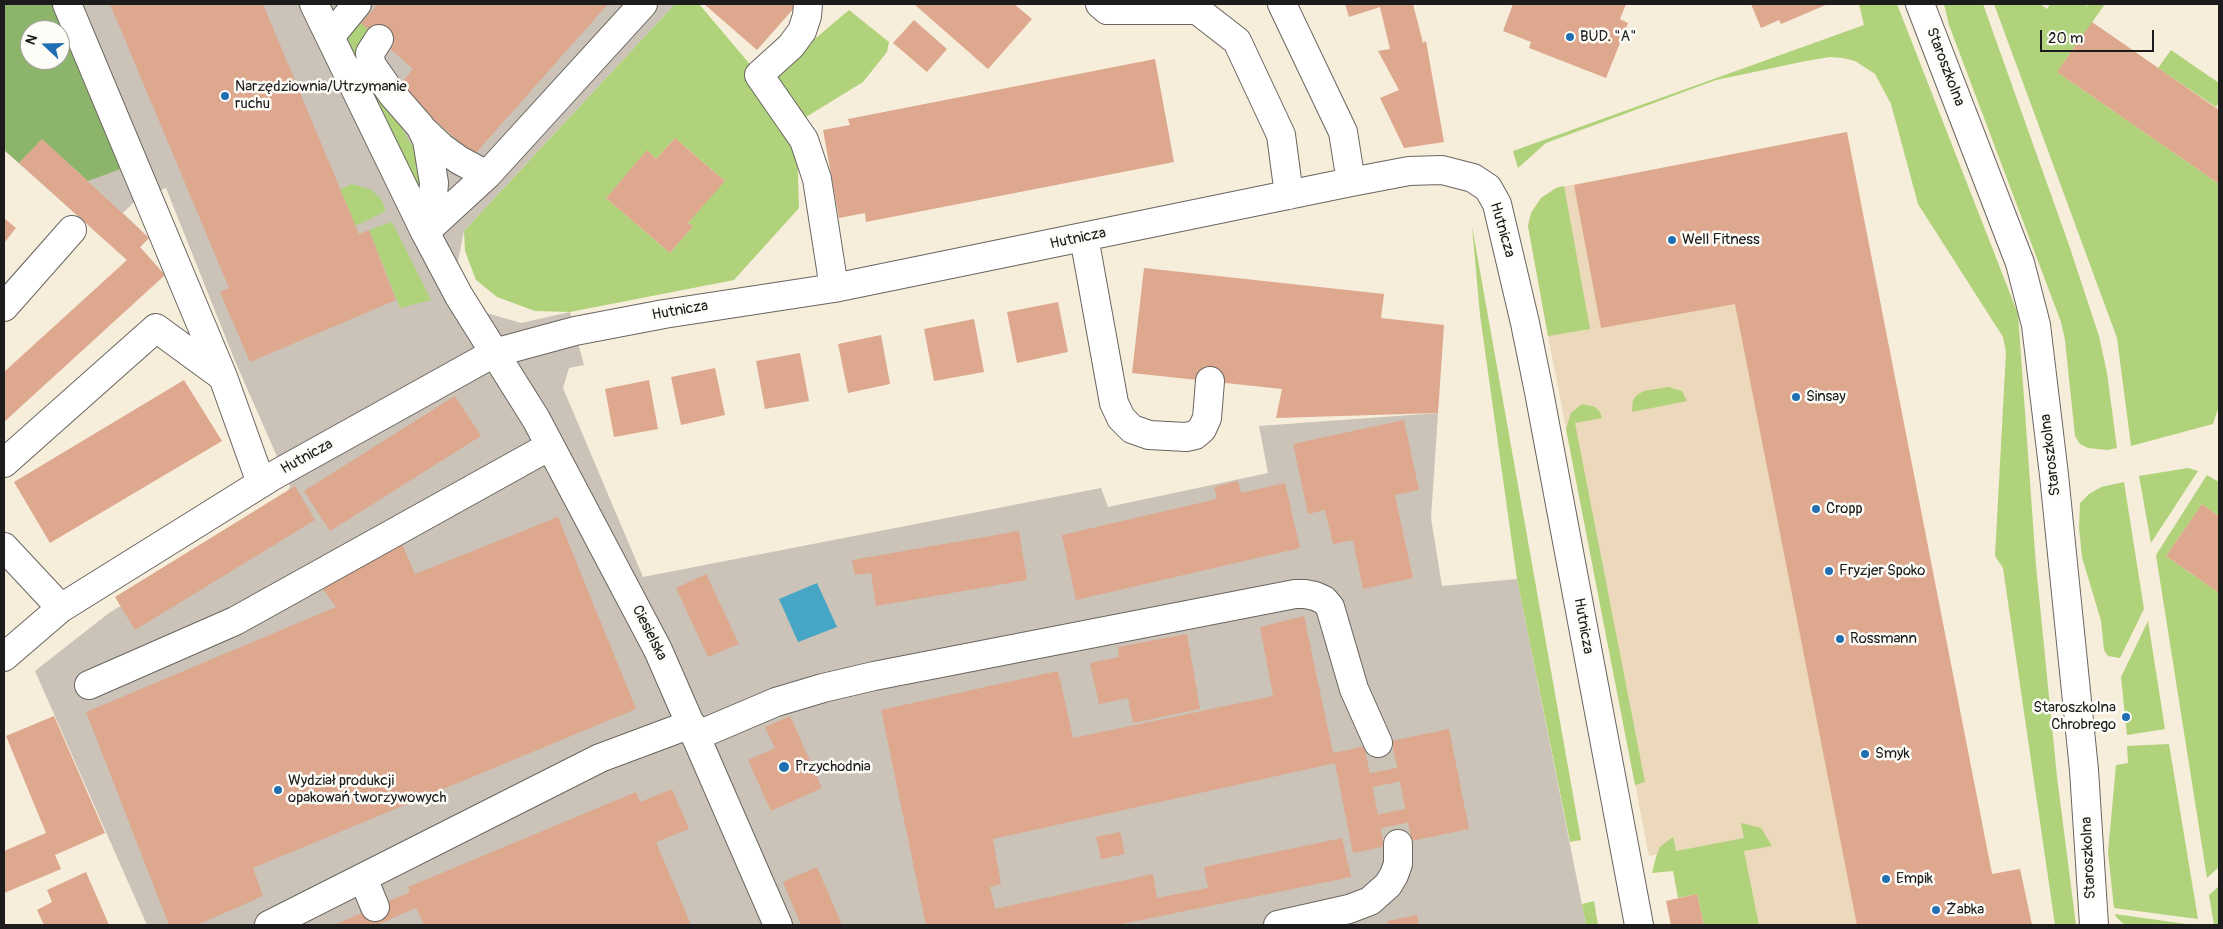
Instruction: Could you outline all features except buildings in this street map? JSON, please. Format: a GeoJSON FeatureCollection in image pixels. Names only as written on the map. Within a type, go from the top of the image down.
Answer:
{"type":"FeatureCollection","features":[{"type":"Feature","properties":{"kind":"street"},"geometry":{"type":"LineString","coordinates":[[67,4],[224,377],[261,483]]}},
{"type":"Feature","properties":{"kind":"street","name":"Ciesielska"},"geometry":{"type":"LineString","coordinates":[[314,4],[425,232],[459,296],[550,446],[658,650],[778,925]]}},
{"type":"Feature","properties":{"kind":"street"},"geometry":{"type":"LineString","coordinates":[[330,37],[357,4]]}},
{"type":"Feature","properties":{"kind":"street"},"geometry":{"type":"LineString","coordinates":[[425,232],[487,175],[643,4]]}},
{"type":"Feature","properties":{"kind":"street"},"geometry":{"type":"LineString","coordinates":[[808,4],[807,16],[802,31],[791,46],[759,75],[804,140],[817,178],[834,288]]}},
{"type":"Feature","properties":{"kind":"street"},"geometry":{"type":"LineString","coordinates":[[1100,4],[1107,10],[1197,10],[1236,41],[1281,136],[1289,195]]}},
{"type":"Feature","properties":{"kind":"street"},"geometry":{"type":"LineString","coordinates":[[1282,4],[1343,132],[1351,182]]}},
{"type":"Feature","properties":{"kind":"street","name":"Staroszkolna"},"geometry":{"type":"LineString","coordinates":[[1920,4],[2020,263],[2036,326],[2054,475],[2084,770],[2094,925]]}},
{"type":"Feature","properties":{"kind":"street"},"geometry":{"type":"LineString","coordinates":[[379,38],[370,53],[372,64],[392,94],[441,147],[459,160],[487,175]]}},
{"type":"Feature","properties":{"kind":"street"},"geometry":{"type":"LineString","coordinates":[[420,126],[427,140],[434,183],[432,210],[425,232]]}},
{"type":"Feature","properties":{"kind":"street","name":"Hutnicza"},"geometry":{"type":"LineString","coordinates":[[4,657],[61,608],[261,483],[494,353],[575,330],[664,314],[834,288],[1351,182],[1409,171],[1442,170],[1473,178],[1488,188],[1497,204],[1539,392],[1639,925]]}},
{"type":"Feature","properties":{"kind":"street"},"geometry":{"type":"LineString","coordinates":[[4,307],[72,230]]}},
{"type":"Feature","properties":{"kind":"street"},"geometry":{"type":"LineString","coordinates":[[1084,237],[1114,403],[1121,418],[1132,429],[1149,435],[1186,437],[1195,435],[1202,429],[1207,418],[1210,381]]}},
{"type":"Feature","properties":{"kind":"street"},"geometry":{"type":"LineString","coordinates":[[4,463],[156,328],[224,377]]}},
{"type":"Feature","properties":{"kind":"street"},"geometry":{"type":"LineString","coordinates":[[89,685],[235,622],[550,446]]}},
{"type":"Feature","properties":{"kind":"street"},"geometry":{"type":"LineString","coordinates":[[4,547],[61,608]]}},
{"type":"Feature","properties":{"kind":"street"},"geometry":{"type":"LineString","coordinates":[[269,925],[600,758],[832,686],[1266,600],[1305,594],[1324,600],[1330,607],[1354,689],[1378,743]]}},
{"type":"Feature","properties":{"kind":"street"},"geometry":{"type":"LineString","coordinates":[[1278,925],[1349,909],[1370,901],[1384,890],[1394,875],[1398,864],[1398,844]]}},
{"type":"Feature","properties":{"kind":"street"},"geometry":{"type":"LineString","coordinates":[[363,878],[380,919]]}},
{"type":"Feature","properties":{"kind":"shaded area"},"geometry":{"type":"Polygon","coordinates":[[[4,4],[675,4],[464,231],[456,271],[480,311],[521,323],[570,312],[584,365],[569,368],[563,388],[643,577],[1101,488],[1108,507],[1268,473],[1259,426],[1438,413],[1431,518],[1442,586],[1517,579],[1586,925],[147,925],[35,671],[109,613],[281,508],[290,486],[235,361],[166,188],[136,200],[123,213],[149,238],[127,260],[4,150],[4,4]]]}},
{"type":"Feature","properties":{"kind":"shaded area"},"geometry":{"type":"Polygon","coordinates":[[[1847,132],[1992,874],[2020,869],[2032,925],[1759,925],[1741,839],[1649,856],[1548,336],[1528,226],[1529,220],[1531,213],[1541,198],[1556,188],[1847,132]]]}},
{"type":"Feature","properties":{"kind":"green space"},"geometry":{"type":"Polygon","coordinates":[[[4,4],[55,4],[62,20],[20,20],[20,70],[70,70],[70,38],[126,167],[88,181],[42,139],[19,163],[4,150],[4,4]]]}},
{"type":"Feature","properties":{"kind":"green space"},"geometry":{"type":"Polygon","coordinates":[[[675,4],[699,4],[759,75],[797,144],[799,208],[734,280],[570,312],[535,311],[497,297],[476,280],[465,251],[464,231],[675,4]],[[675,138],[656,159],[647,151],[606,198],[670,253],[693,226],[688,223],[724,180],[675,138]]]}},
{"type":"Feature","properties":{"kind":"green space"},"geometry":{"type":"Polygon","coordinates":[[[1859,4],[1897,4],[2018,314],[2036,566],[2057,777],[2076,925],[2055,925],[2003,568],[1995,556],[2006,352],[2003,337],[1918,204],[1891,104],[1875,74],[1855,61],[1830,57],[1716,80],[1546,143],[1518,168],[1513,151],[1864,25],[1859,4]]]}},
{"type":"Feature","properties":{"kind":"green space"},"geometry":{"type":"Polygon","coordinates":[[[1944,4],[1983,4],[2069,245],[2099,336],[2107,373],[2117,448],[2107,450],[2088,448],[2080,444],[2075,436],[2065,340],[2061,322],[1949,25],[1944,4]]]}},
{"type":"Feature","properties":{"kind":"green space"},"geometry":{"type":"Polygon","coordinates":[[[1994,4],[2040,4],[2047,9],[2050,4],[2084,4],[2087,6],[2089,4],[2105,4],[2057,72],[2219,184],[2219,406],[2213,424],[2131,446],[2117,338],[1994,4]]]}},
{"type":"Feature","properties":{"kind":"green space"},"geometry":{"type":"Polygon","coordinates":[[[849,10],[889,42],[887,52],[863,82],[806,117],[794,111],[771,76],[849,10]]]}},
{"type":"Feature","properties":{"kind":"green space"},"geometry":{"type":"Polygon","coordinates":[[[361,23],[369,30],[356,54],[423,163],[425,199],[415,191],[347,42],[351,33],[361,23]]]}},
{"type":"Feature","properties":{"kind":"green space"},"geometry":{"type":"Polygon","coordinates":[[[2171,50],[2219,83],[2219,102],[2216,107],[2158,68],[2171,50]]]}},
{"type":"Feature","properties":{"kind":"green space"},"geometry":{"type":"Polygon","coordinates":[[[352,184],[372,190],[381,199],[386,211],[355,226],[340,189],[352,184]]]}},
{"type":"Feature","properties":{"kind":"green space"},"geometry":{"type":"Polygon","coordinates":[[[1564,186],[1590,329],[1548,336],[1528,226],[1531,213],[1541,198],[1556,188],[1564,186]]]}},
{"type":"Feature","properties":{"kind":"green space"},"geometry":{"type":"Polygon","coordinates":[[[392,222],[431,300],[400,308],[369,230],[392,222]]]}},
{"type":"Feature","properties":{"kind":"green space"},"geometry":{"type":"Polygon","coordinates":[[[1472,226],[1581,840],[1570,842],[1517,579],[1480,315],[1472,226]]]}},
{"type":"Feature","properties":{"kind":"green space"},"geometry":{"type":"Polygon","coordinates":[[[1668,387],[1682,391],[1687,401],[1632,412],[1633,400],[1637,395],[1644,391],[1668,387]]]}},
{"type":"Feature","properties":{"kind":"green space"},"geometry":{"type":"Polygon","coordinates":[[[1582,404],[1595,407],[1600,412],[1602,418],[1575,423],[1645,782],[1635,785],[1566,429],[1571,413],[1582,404]]]}},
{"type":"Feature","properties":{"kind":"green space"},"geometry":{"type":"Polygon","coordinates":[[[2188,468],[2198,471],[2151,543],[2139,476],[2188,468]]]}},
{"type":"Feature","properties":{"kind":"green space"},"geometry":{"type":"Polygon","coordinates":[[[2207,475],[2219,482],[2219,516],[2202,504],[2166,556],[2219,593],[2219,867],[2207,878],[2156,555],[2207,475]]]}},
{"type":"Feature","properties":{"kind":"green space"},"geometry":{"type":"Polygon","coordinates":[[[2124,482],[2144,609],[2120,658],[2108,656],[2104,650],[2101,621],[2082,557],[2079,528],[2080,503],[2089,494],[2101,487],[2124,482]]]}},
{"type":"Feature","properties":{"kind":"green space"},"geometry":{"type":"Polygon","coordinates":[[[2148,621],[2165,729],[2127,735],[2121,677],[2148,621]]]}},
{"type":"Feature","properties":{"kind":"green space"},"geometry":{"type":"Polygon","coordinates":[[[2169,744],[2198,919],[2114,908],[2108,852],[2116,765],[2128,763],[2127,746],[2169,744]]]}},
{"type":"Feature","properties":{"kind":"green space"},"geometry":{"type":"Polygon","coordinates":[[[1741,823],[1761,828],[1772,846],[1744,851],[1759,925],[1704,925],[1697,894],[1678,898],[1673,871],[1652,873],[1656,857],[1660,847],[1673,837],[1676,851],[1744,838],[1741,823]]]}},
{"type":"Feature","properties":{"kind":"green space"},"geometry":{"type":"Polygon","coordinates":[[[2219,886],[2219,925],[2214,925],[2209,895],[2219,886]]]}},
{"type":"Feature","properties":{"kind":"green space"},"geometry":{"type":"Polygon","coordinates":[[[1594,901],[1598,925],[1586,925],[1582,904],[1594,901]]]}},
{"type":"Feature","properties":{"kind":"green space"},"geometry":{"type":"Polygon","coordinates":[[[2115,914],[2193,925],[2125,925],[2115,914]]]}},
{"type":"Feature","properties":{"kind":"water"},"geometry":{"type":"Polygon","coordinates":[[[817,583],[837,627],[798,642],[779,599],[817,583]]]}},
{"type":"Feature","properties":{"kind":"tunnel"},"geometry":{"type":"LineString","coordinates":[[1378,743],[1398,844]]}},
{"type":"Feature","properties":{"kind":"place","name":"BUD. \"A\""},"geometry":{"type":"Point","coordinates":[1570,37]}},
{"type":"Feature","properties":{"kind":"place","name":"Narzędziownia/Utrzymanie ruchu"},"geometry":{"type":"Point","coordinates":[225,96]}},
{"type":"Feature","properties":{"kind":"place","name":"Well Fitness"},"geometry":{"type":"Point","coordinates":[1672,240]}},
{"type":"Feature","properties":{"kind":"place","name":"Sinsay"},"geometry":{"type":"Point","coordinates":[1796,397]}},
{"type":"Feature","properties":{"kind":"place","name":"Cropp"},"geometry":{"type":"Point","coordinates":[1816,509]}},
{"type":"Feature","properties":{"kind":"place","name":"Fryzjer Spoko"},"geometry":{"type":"Point","coordinates":[1829,571]}},
{"type":"Feature","properties":{"kind":"place","name":"Rossmann"},"geometry":{"type":"Point","coordinates":[1840,639]}},
{"type":"Feature","properties":{"kind":"place","name":"Staroszkolna Chrobrego"},"geometry":{"type":"Point","coordinates":[2126,717]}},
{"type":"Feature","properties":{"kind":"place","name":"Smyk"},"geometry":{"type":"Point","coordinates":[1865,754]}},
{"type":"Feature","properties":{"kind":"place","name":"Przychodnia"},"geometry":{"type":"Point","coordinates":[784,767]}},
{"type":"Feature","properties":{"kind":"place","name":"Wydział produkcji opakowań tworzywowych"},"geometry":{"type":"Point","coordinates":[278,790]}},
{"type":"Feature","properties":{"kind":"place","name":"Empik"},"geometry":{"type":"Point","coordinates":[1886,879]}},
{"type":"Feature","properties":{"kind":"place","name":"Żabka"},"geometry":{"type":"Point","coordinates":[1936,910]}}]}
